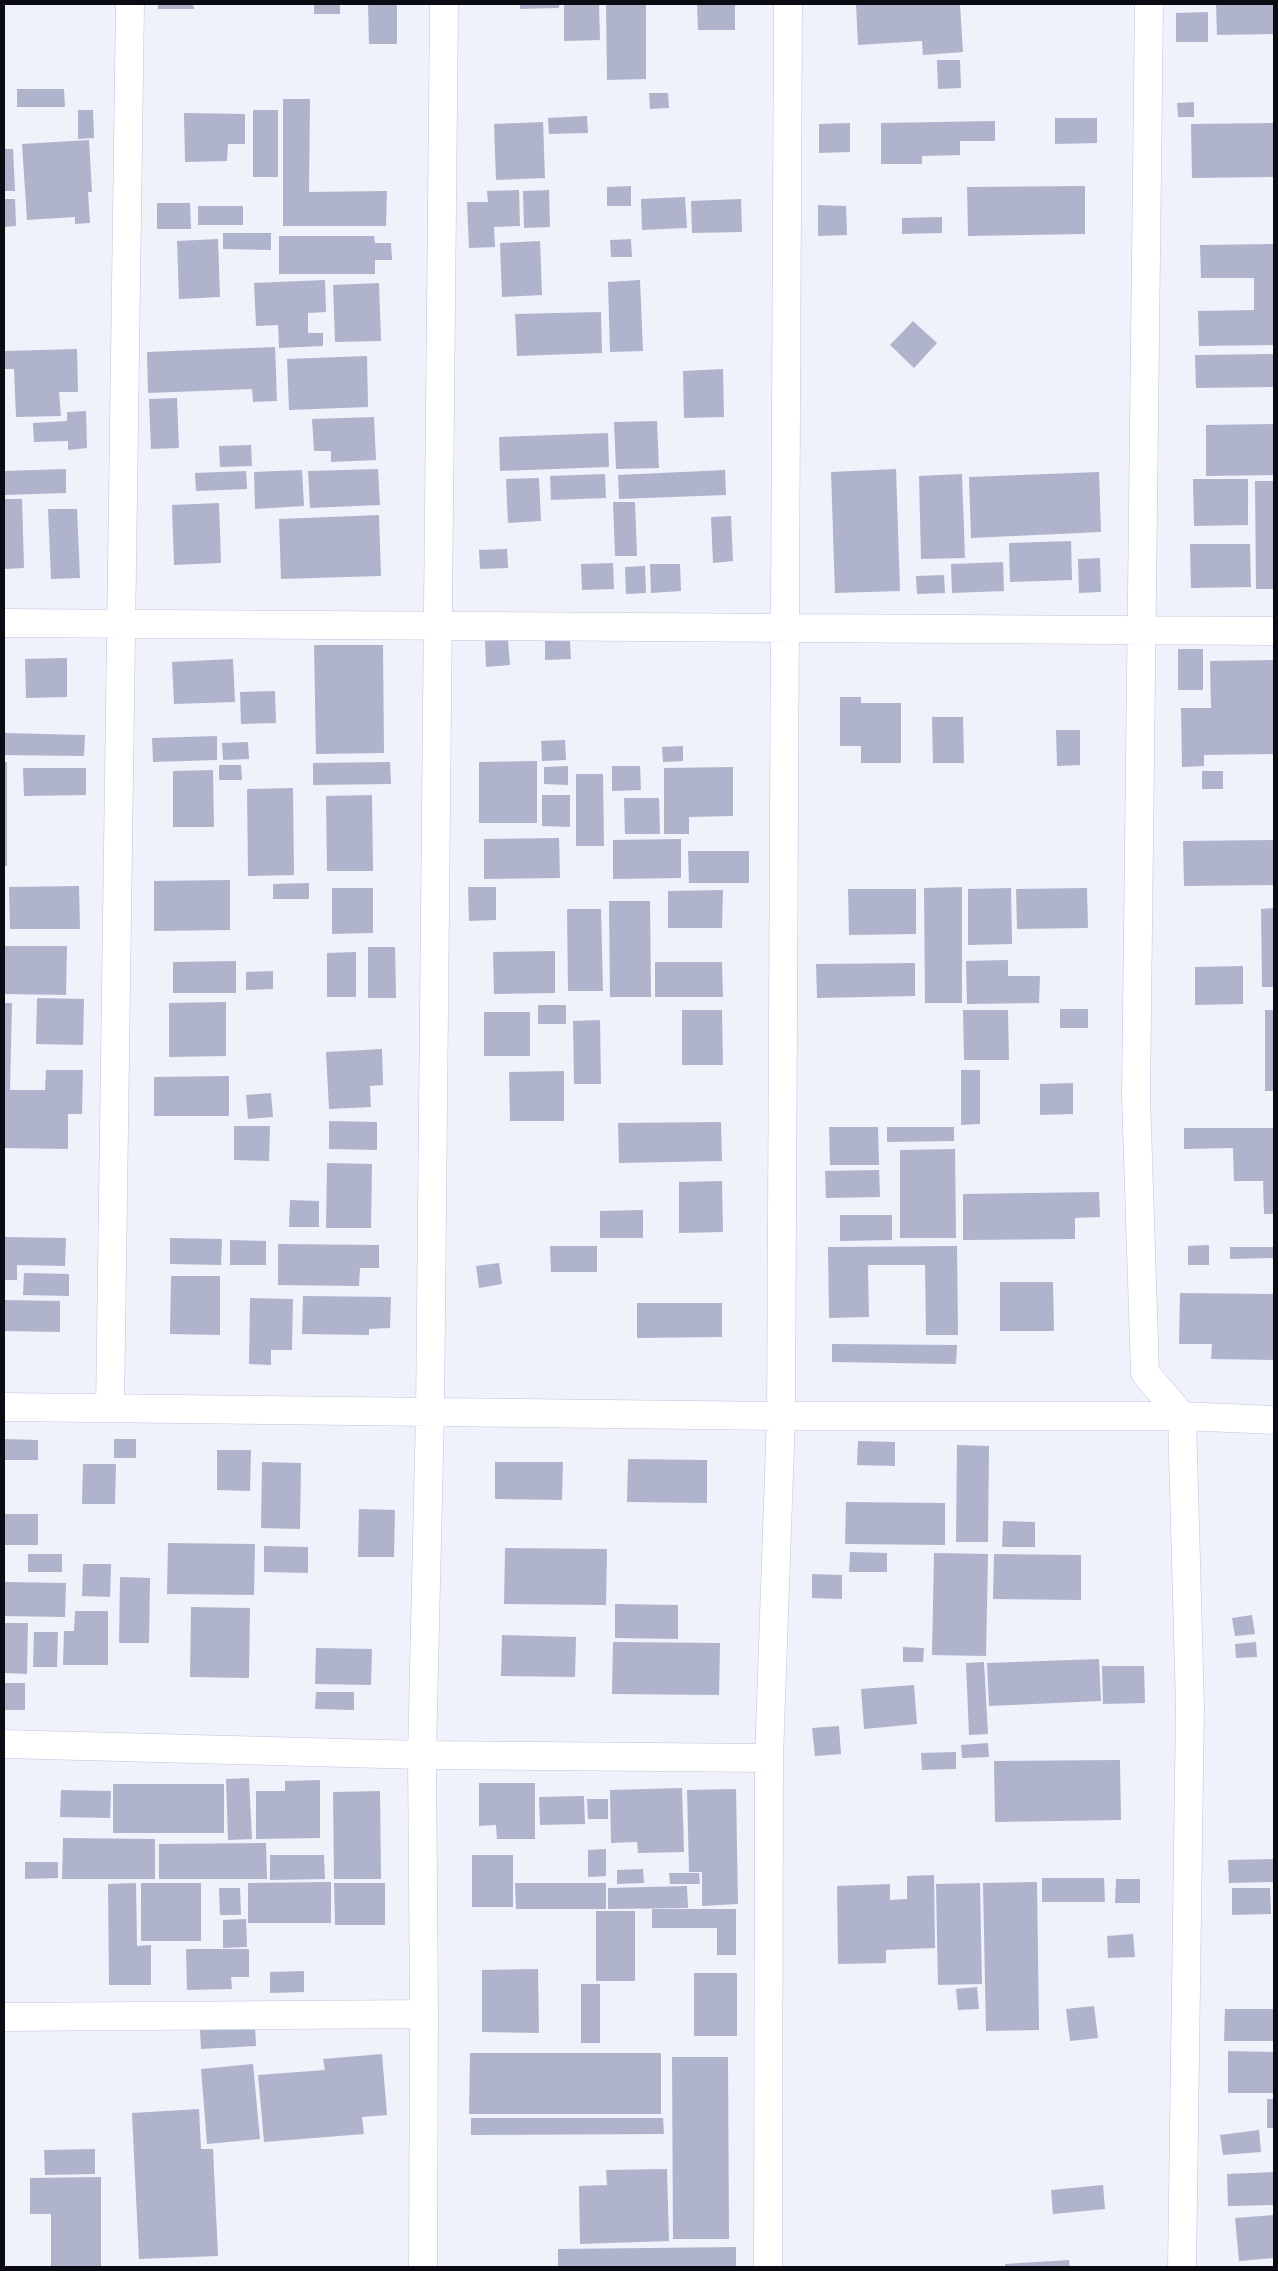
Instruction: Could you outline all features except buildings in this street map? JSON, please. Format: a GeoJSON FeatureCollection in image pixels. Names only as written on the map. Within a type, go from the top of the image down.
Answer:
{"type":"FeatureCollection","features":[{"type":"Feature","properties":{"kind":"street"},"geometry":{"type":"LineString","coordinates":[[110,1408],[130,4]]}},
{"type":"Feature","properties":{"kind":"street"},"geometry":{"type":"LineString","coordinates":[[423,2267],[422,1755],[430,1412],[444,4]]}},
{"type":"Feature","properties":{"kind":"street"},"geometry":{"type":"LineString","coordinates":[[768,2267],[769,1758],[781,1416],[788,4]]}},
{"type":"Feature","properties":{"kind":"street"},"geometry":{"type":"LineString","coordinates":[[1149,4],[1136,1095],[1145,1373],[1182,1416],[1190,1706],[1182,2267]]}},
{"type":"Feature","properties":{"kind":"street"},"geometry":{"type":"LineString","coordinates":[[4,623],[1274,631]]}},
{"type":"Feature","properties":{"kind":"street"},"geometry":{"type":"LineString","coordinates":[[4,1407],[781,1416],[1182,1416],[1274,1420]]}},
{"type":"Feature","properties":{"kind":"street"},"geometry":{"type":"LineString","coordinates":[[4,1744],[422,1755],[769,1758]]}},
{"type":"Feature","properties":{"kind":"street"},"geometry":{"type":"LineString","coordinates":[[4,2017],[424,2014]]}}]}
